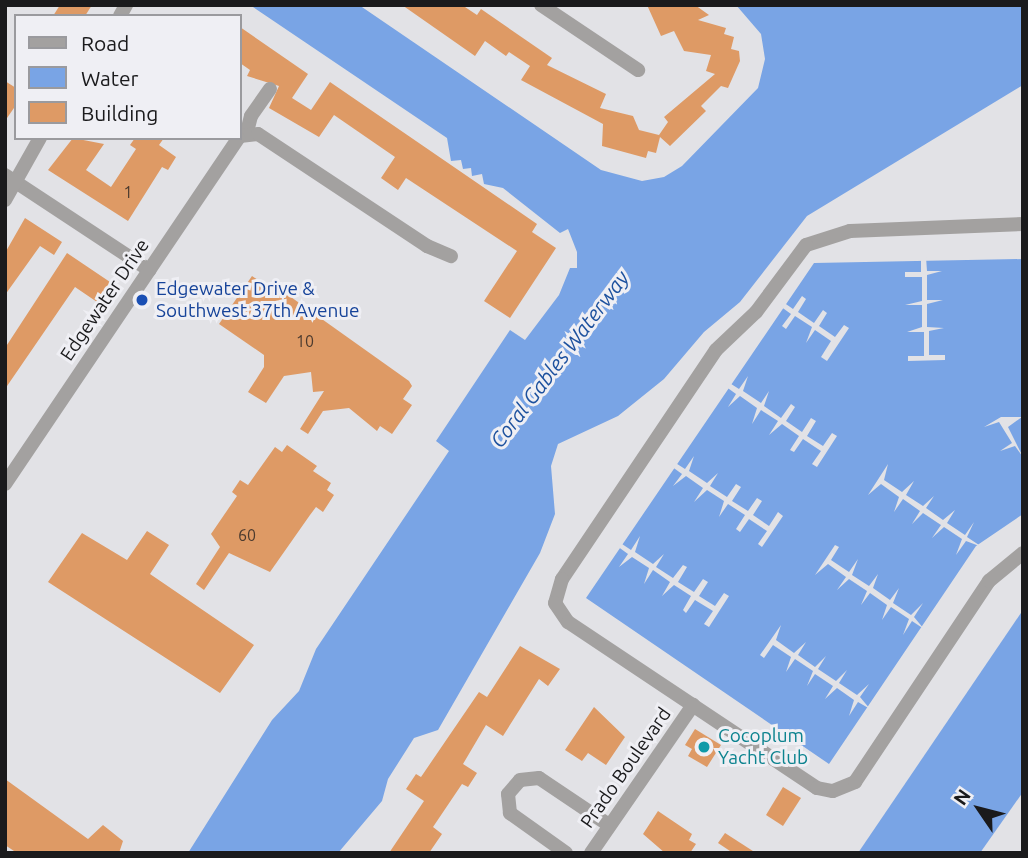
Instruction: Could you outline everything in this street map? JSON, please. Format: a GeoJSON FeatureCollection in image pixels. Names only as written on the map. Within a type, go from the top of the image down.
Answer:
{"type":"FeatureCollection","features":[{"type":"Feature","properties":{"kind":"street"},"geometry":{"type":"LineString","coordinates":[[541,5],[638,70]]}},
{"type":"Feature","properties":{"kind":"street","name":"Edgewater Drive"},"geometry":{"type":"LineString","coordinates":[[242,130],[270,89]]}},
{"type":"Feature","properties":{"kind":"street"},"geometry":{"type":"LineString","coordinates":[[242,132],[451,256]]}},
{"type":"Feature","properties":{"kind":"street"},"geometry":{"type":"LineString","coordinates":[[5,200],[10,178],[38,140]]}},
{"type":"Feature","properties":{"kind":"street","name":"Edgewater Drive"},"geometry":{"type":"LineString","coordinates":[[5,484],[235,140]]}},
{"type":"Feature","properties":{"kind":"street"},"geometry":{"type":"LineString","coordinates":[[10,178],[149,270]]}},
{"type":"Feature","properties":{"kind":"street"},"geometry":{"type":"LineString","coordinates":[[1023,224],[850,231],[816,239],[799,252],[757,312],[708,362],[555,595],[558,610],[568,622],[817,788],[842,790],[859,777],[989,581],[1023,553]]}},
{"type":"Feature","properties":{"kind":"street","name":"Prado Boulevard"},"geometry":{"type":"LineString","coordinates":[[591,853],[693,705]]}},
{"type":"Feature","properties":{"kind":"street"},"geometry":{"type":"LineString","coordinates":[[566,853],[510,813],[508,794],[520,780],[539,778],[609,825]]}},
{"type":"Feature","properties":{"kind":"water","name":"Coral Gables Waterway"},"geometry":{"type":"Polygon","coordinates":[[[250,5],[359,5],[601,170],[642,181],[664,177],[682,166],[758,88],[765,59],[761,34],[736,5],[1023,5],[1023,85],[807,216],[740,302],[704,332],[664,379],[618,416],[558,444],[551,466],[555,514],[540,553],[438,730],[414,738],[388,779],[382,801],[338,853],[188,853],[272,720],[299,691],[316,649],[449,451],[436,441],[510,330],[525,340],[559,295],[570,268],[577,268],[577,252],[568,229],[560,233],[503,188],[484,184],[482,174],[472,176],[471,168],[463,169],[461,160],[451,161],[447,138],[250,5]]]}},
{"type":"Feature","properties":{"kind":"water"},"geometry":{"type":"Polygon","coordinates":[[[1023,259],[1023,514],[976,546],[829,764],[586,598],[814,263],[1023,259]]]}},
{"type":"Feature","properties":{"kind":"water"},"geometry":{"type":"Polygon","coordinates":[[[1023,610],[1023,792],[980,853],[858,853],[1023,610]]]}},
{"type":"Feature","properties":{"kind":"pier"},"geometry":{"type":"Polygon","coordinates":[[[921,257],[926,257],[927,271],[942,271],[927,275],[927,300],[943,300],[927,304],[927,327],[944,328],[929,331],[929,355],[945,355],[945,360],[908,361],[908,356],[924,356],[924,332],[907,332],[922,327],[922,305],[905,305],[922,301],[922,277],[905,277],[905,272],[921,272],[921,257]]]}},
{"type":"Feature","properties":{"kind":"pier"},"geometry":{"type":"Polygon","coordinates":[[[802,296],[806,299],[798,312],[814,323],[823,310],[827,313],[819,326],[835,337],[844,325],[849,328],[827,361],[821,357],[831,341],[815,330],[806,343],[812,327],[795,316],[786,329],[782,326],[791,314],[780,306],[783,302],[793,309],[802,296]]]}},
{"type":"Feature","properties":{"kind":"pier"},"geometry":{"type":"Polygon","coordinates":[[[748,376],[743,391],[761,403],[769,391],[764,406],[781,418],[791,404],[795,407],[786,421],[802,432],[811,418],[816,421],[807,436],[823,446],[832,433],[837,436],[817,467],[812,464],[821,451],[803,439],[794,452],[790,450],[799,436],[782,424],[769,435],[778,421],[761,410],[752,424],[757,408],[740,396],[728,407],[736,394],[725,386],[728,382],[739,389],[748,376]]]}},
{"type":"Feature","properties":{"kind":"pier"},"geometry":{"type":"Polygon","coordinates":[[[1001,417],[1022,417],[1008,427],[1023,457],[1015,446],[1000,451],[1012,443],[999,422],[984,427],[1001,417]]]}},
{"type":"Feature","properties":{"kind":"pier"},"geometry":{"type":"Polygon","coordinates":[[[694,456],[689,471],[707,483],[718,473],[710,486],[727,497],[736,484],[741,487],[732,501],[748,511],[757,498],[762,501],[753,515],[769,526],[778,512],[783,516],[762,547],[758,544],[767,531],[749,519],[740,532],[736,529],[745,515],[728,504],[719,517],[724,501],[707,490],[694,502],[703,488],[686,476],[673,486],[682,474],[671,466],[674,462],[685,469],[694,456]]]}},
{"type":"Feature","properties":{"kind":"pier"},"geometry":{"type":"Polygon","coordinates":[[[888,464],[884,480],[902,492],[914,481],[906,495],[923,506],[934,496],[926,508],[943,520],[955,510],[947,523],[965,535],[974,522],[967,537],[982,547],[966,541],[956,555],[962,539],[944,527],[932,538],[941,525],[923,513],[912,524],[920,511],[903,499],[894,512],[899,497],[881,484],[868,495],[888,464]]]}},
{"type":"Feature","properties":{"kind":"pier"},"geometry":{"type":"Polygon","coordinates":[[[640,536],[635,552],[653,564],[664,554],[656,567],[673,578],[683,565],[687,567],[678,582],[694,592],[703,579],[708,582],[699,596],[715,606],[724,593],[729,596],[709,627],[704,624],[713,611],[695,600],[686,613],[683,610],[691,596],[674,585],[662,596],[670,582],[653,570],[644,584],[649,568],[632,557],[619,567],[628,554],[617,546],[619,542],[631,550],[640,536]]]}},
{"type":"Feature","properties":{"kind":"pier"},"geometry":{"type":"Polygon","coordinates":[[[835,545],[839,547],[831,560],[849,572],[858,559],[852,575],[869,586],[878,574],[873,588],[890,600],[899,588],[893,603],[911,615],[923,603],[914,617],[924,629],[912,621],[903,635],[909,619],[891,607],[882,620],[887,605],[870,593],[861,605],[867,591],[849,579],[837,590],[846,577],[828,564],[815,575],[835,545]]]}},
{"type":"Feature","properties":{"kind":"pier"},"geometry":{"type":"Polygon","coordinates":[[[781,625],[776,640],[794,653],[806,642],[798,655],[815,667],[826,656],[818,669],[836,681],[847,670],[839,683],[857,695],[869,684],[860,697],[870,709],[858,702],[849,716],[854,700],[837,688],[825,699],[833,686],[815,674],[807,686],[813,671],[795,659],[786,672],[791,657],[773,645],[764,658],[760,655],[781,625]]]}},
{"type":"Feature","properties":{"kind":"building"},"geometry":{"type":"Polygon","coordinates":[[[60,5],[92,5],[86,14],[54,14],[60,5]]]}},
{"type":"Feature","properties":{"kind":"building"},"geometry":{"type":"Polygon","coordinates":[[[402,5],[462,5],[477,15],[481,9],[552,58],[547,65],[606,94],[600,108],[633,116],[639,130],[659,135],[668,122],[664,117],[715,74],[706,71],[711,55],[684,51],[674,31],[661,36],[647,5],[695,5],[709,15],[698,20],[726,28],[724,34],[734,37],[731,49],[739,51],[740,61],[728,88],[721,86],[701,106],[706,111],[670,146],[660,137],[656,153],[648,151],[646,158],[602,146],[603,124],[521,80],[530,66],[509,52],[506,56],[485,41],[475,56],[402,5]]]}},
{"type":"Feature","properties":{"kind":"building"},"geometry":{"type":"Polygon","coordinates":[[[242,28],[308,74],[292,98],[311,110],[330,82],[537,224],[532,232],[556,248],[510,318],[484,301],[517,251],[406,178],[398,190],[381,178],[395,157],[334,115],[319,137],[269,108],[279,86],[247,76],[250,70],[242,64],[242,28]]]}},
{"type":"Feature","properties":{"kind":"building"},"geometry":{"type":"Polygon","coordinates":[[[5,81],[14,87],[14,108],[5,121],[5,81]]]}},
{"type":"Feature","properties":{"kind":"building"},"geometry":{"type":"Polygon","coordinates":[[[71,140],[104,144],[86,170],[111,187],[136,149],[130,145],[134,140],[163,140],[159,145],[176,157],[168,170],[162,167],[128,221],[48,170],[71,140]]]}},
{"type":"Feature","properties":{"kind":"building"},"geometry":{"type":"Polygon","coordinates":[[[25,218],[62,242],[54,255],[40,246],[5,295],[5,253],[25,218]]]}},
{"type":"Feature","properties":{"kind":"building"},"geometry":{"type":"Polygon","coordinates":[[[67,253],[110,282],[97,302],[75,287],[5,389],[5,348],[67,253]]]}},
{"type":"Feature","properties":{"kind":"building"},"geometry":{"type":"Polygon","coordinates":[[[252,276],[271,289],[274,285],[409,381],[412,386],[403,399],[412,405],[392,434],[380,426],[377,431],[349,408],[323,411],[308,434],[300,429],[324,391],[313,392],[311,372],[284,376],[266,403],[248,392],[264,367],[264,355],[219,324],[252,276]]]}},
{"type":"Feature","properties":{"kind":"building"},"geometry":{"type":"Polygon","coordinates":[[[287,445],[317,466],[313,471],[331,483],[327,490],[334,495],[323,512],[316,507],[270,572],[229,553],[204,590],[196,584],[220,547],[211,534],[237,496],[232,492],[240,480],[248,485],[275,447],[282,452],[287,445]]]}},
{"type":"Feature","properties":{"kind":"building"},"geometry":{"type":"Polygon","coordinates":[[[147,531],[169,545],[150,574],[254,645],[220,693],[48,582],[82,533],[127,560],[147,531]]]}},
{"type":"Feature","properties":{"kind":"building"},"geometry":{"type":"Polygon","coordinates":[[[520,646],[560,669],[548,686],[539,679],[503,736],[486,725],[463,764],[477,773],[468,787],[462,784],[433,827],[442,834],[429,853],[389,853],[424,801],[406,789],[416,774],[421,777],[479,692],[487,697],[520,646]]]}},
{"type":"Feature","properties":{"kind":"building"},"geometry":{"type":"Polygon","coordinates":[[[594,707],[625,737],[606,765],[588,753],[582,761],[565,750],[594,707]]]}},
{"type":"Feature","properties":{"kind":"building","name":"Cocoplum Yacht Club"},"geometry":{"type":"Polygon","coordinates":[[[695,729],[721,745],[707,767],[688,756],[692,749],[685,745],[695,729]]]}},
{"type":"Feature","properties":{"kind":"building"},"geometry":{"type":"Polygon","coordinates":[[[5,779],[88,839],[103,825],[123,841],[119,853],[17,853],[5,845],[5,779]]]}},
{"type":"Feature","properties":{"kind":"building"},"geometry":{"type":"Polygon","coordinates":[[[783,787],[801,798],[783,826],[766,815],[783,787]]]}},
{"type":"Feature","properties":{"kind":"building"},"geometry":{"type":"Polygon","coordinates":[[[658,811],[692,834],[689,840],[696,844],[690,853],[665,853],[643,834],[658,811]]]}},
{"type":"Feature","properties":{"kind":"building"},"geometry":{"type":"Polygon","coordinates":[[[725,833],[756,853],[733,853],[718,843],[725,833]]]}},
{"type":"Feature","properties":{"kind":"place","name":"Edgewater Drive & Southwest 37th Avenue"},"geometry":{"type":"Point","coordinates":[142,300]}},
{"type":"Feature","properties":{"kind":"place","name":"Cocoplum Yacht Club"},"geometry":{"type":"Point","coordinates":[704,747]}}]}
